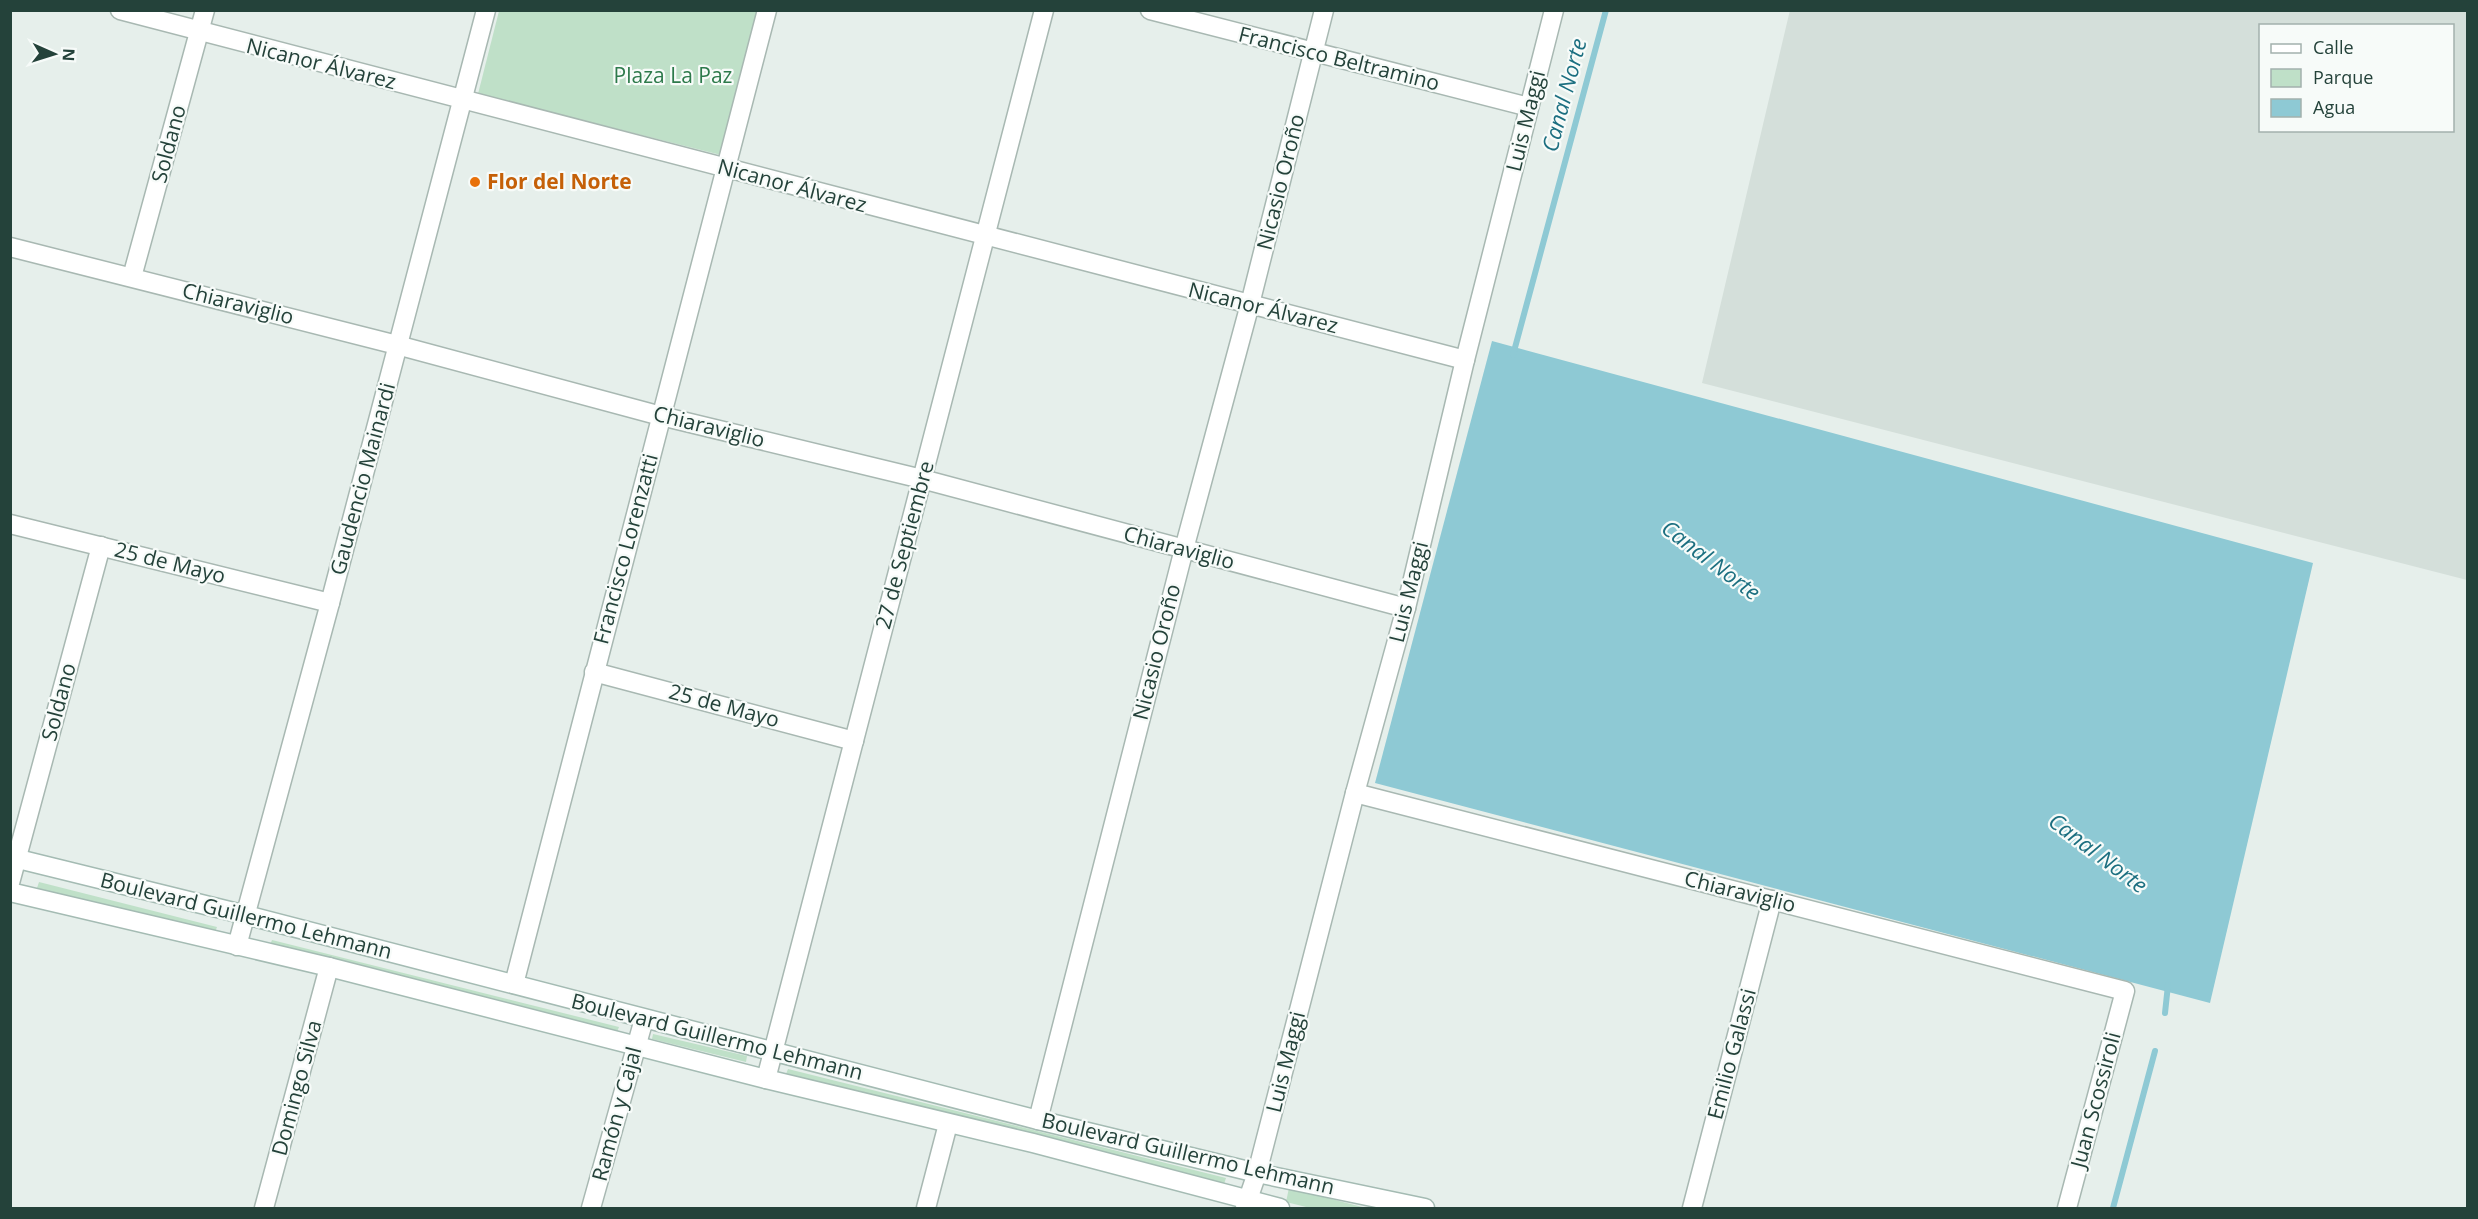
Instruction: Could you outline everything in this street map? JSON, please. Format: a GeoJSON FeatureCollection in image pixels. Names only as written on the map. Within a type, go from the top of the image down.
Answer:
{"type":"FeatureCollection","features":[{"type":"Feature","properties":{"kind":"street","name":"Nicanor Álvarez"},"geometry":{"type":"LineString","coordinates":[[120,10],[199,33],[1465,360]]}},
{"type":"Feature","properties":{"kind":"street","name":"Soldano"},"geometry":{"type":"LineString","coordinates":[[132,277],[205,10]]}},
{"type":"Feature","properties":{"kind":"street","name":"Gaudencio Mainardi"},"geometry":{"type":"LineString","coordinates":[[237,946],[486,10]]}},
{"type":"Feature","properties":{"kind":"street","name":"Francisco Lorenzatti"},"geometry":{"type":"LineString","coordinates":[[514,984],[767,10]]}},
{"type":"Feature","properties":{"kind":"street","name":"27 de Septiembre"},"geometry":{"type":"LineString","coordinates":[[766,1079],[1044,10]]}},
{"type":"Feature","properties":{"kind":"street","name":"Francisco Beltramino"},"geometry":{"type":"LineString","coordinates":[[1150,10],[1529,107]]}},
{"type":"Feature","properties":{"kind":"street","name":"Nicasio Oroño"},"geometry":{"type":"LineString","coordinates":[[1038,1120],[1324,10]]}},
{"type":"Feature","properties":{"kind":"street","name":"Luis Maggi"},"geometry":{"type":"LineString","coordinates":[[1246,1204],[1257,1173],[1355,793],[1406,608],[1465,360],[1554,10]]}},
{"type":"Feature","properties":{"kind":"street","name":"Chiaraviglio"},"geometry":{"type":"LineString","coordinates":[[10,247],[397,345],[661,416],[922,479],[1406,608]]}},
{"type":"Feature","properties":{"kind":"street","name":"25 de Mayo"},"geometry":{"type":"LineString","coordinates":[[10,524],[330,603]]}},
{"type":"Feature","properties":{"kind":"street","name":"Soldano"},"geometry":{"type":"LineString","coordinates":[[10,884],[14,858],[101,546]]}},
{"type":"Feature","properties":{"kind":"street","name":"25 de Mayo"},"geometry":{"type":"LineString","coordinates":[[594,672],[854,741]]}},
{"type":"Feature","properties":{"kind":"street","name":"Chiaraviglio"},"geometry":{"type":"LineString","coordinates":[[1355,793],[2125,991]]}},
{"type":"Feature","properties":{"kind":"street","name":"Boulevard Guillermo Lehmann"},"geometry":{"type":"LineString","coordinates":[[14,858],[246,915],[1038,1120],[1257,1173],[1377,1196],[1425,1209]]}},
{"type":"Feature","properties":{"kind":"street","name":"Boulevard Guillermo Lehmann"},"geometry":{"type":"LineString","coordinates":[[10,892],[329,967],[766,1079],[1033,1143],[1246,1204],[1280,1209]]}},
{"type":"Feature","properties":{"kind":"street","name":"Emilio Galassi"},"geometry":{"type":"LineString","coordinates":[[1692,1209],[1772,900]]}},
{"type":"Feature","properties":{"kind":"street","name":"Domingo Silva"},"geometry":{"type":"LineString","coordinates":[[264,1209],[329,967]]}},
{"type":"Feature","properties":{"kind":"street","name":"Juan Scossiroli"},"geometry":{"type":"LineString","coordinates":[[2067,1209],[2125,991]]}},
{"type":"Feature","properties":{"kind":"street","name":"Ramón y Cajal"},"geometry":{"type":"LineString","coordinates":[[591,1209],[644,1019]]}},
{"type":"Feature","properties":{"kind":"street"},"geometry":{"type":"LineString","coordinates":[[926,1209],[948,1124]]}},
{"type":"Feature","properties":{"kind":"shaded area"},"geometry":{"type":"Polygon","coordinates":[[[1790,10],[2467,11],[2467,580],[1702,383],[1790,10]]]}},
{"type":"Feature","properties":{"kind":"green space","name":"Plaza La Paz"},"geometry":{"type":"Polygon","coordinates":[[[499,11],[758,11],[721,155],[478,94],[499,11]]]}},
{"type":"Feature","properties":{"kind":"green space"},"geometry":{"type":"Polygon","coordinates":[[[39,882],[217,927],[215,932],[37,888],[39,882]]]}},
{"type":"Feature","properties":{"kind":"green space"},"geometry":{"type":"Polygon","coordinates":[[[272,940],[619,1027],[617,1032],[270,945],[272,940]]]}},
{"type":"Feature","properties":{"kind":"green space"},"geometry":{"type":"Polygon","coordinates":[[[653,1034],[747,1056],[746,1062],[652,1039],[653,1034]]]}},
{"type":"Feature","properties":{"kind":"green space"},"geometry":{"type":"Polygon","coordinates":[[[788,1069],[1226,1178],[1224,1184],[786,1074],[788,1069]]]}},
{"type":"Feature","properties":{"kind":"green space"},"geometry":{"type":"Polygon","coordinates":[[[1289,1188],[1366,1208],[1310,1208],[1286,1202],[1289,1188]]]}},
{"type":"Feature","properties":{"kind":"water"},"geometry":{"type":"Polygon","coordinates":[[[1492,341],[2313,563],[2210,1003],[1375,783],[1492,341]]]}},
{"type":"Feature","properties":{"kind":"waterway","name":"Canal Norte"},"geometry":{"type":"LineString","coordinates":[[1513,355],[1606,10]]}},
{"type":"Feature","properties":{"kind":"waterway","name":"Canal Norte"},"geometry":{"type":"LineString","coordinates":[[2165,1013],[2168,985]]}},
{"type":"Feature","properties":{"kind":"waterway","name":"Canal Norte"},"geometry":{"type":"LineString","coordinates":[[2113,1208],[2155,1051]]}},
{"type":"Feature","properties":{"kind":"place","name":"Flor del Norte"},"geometry":{"type":"Point","coordinates":[475,182]}}]}
